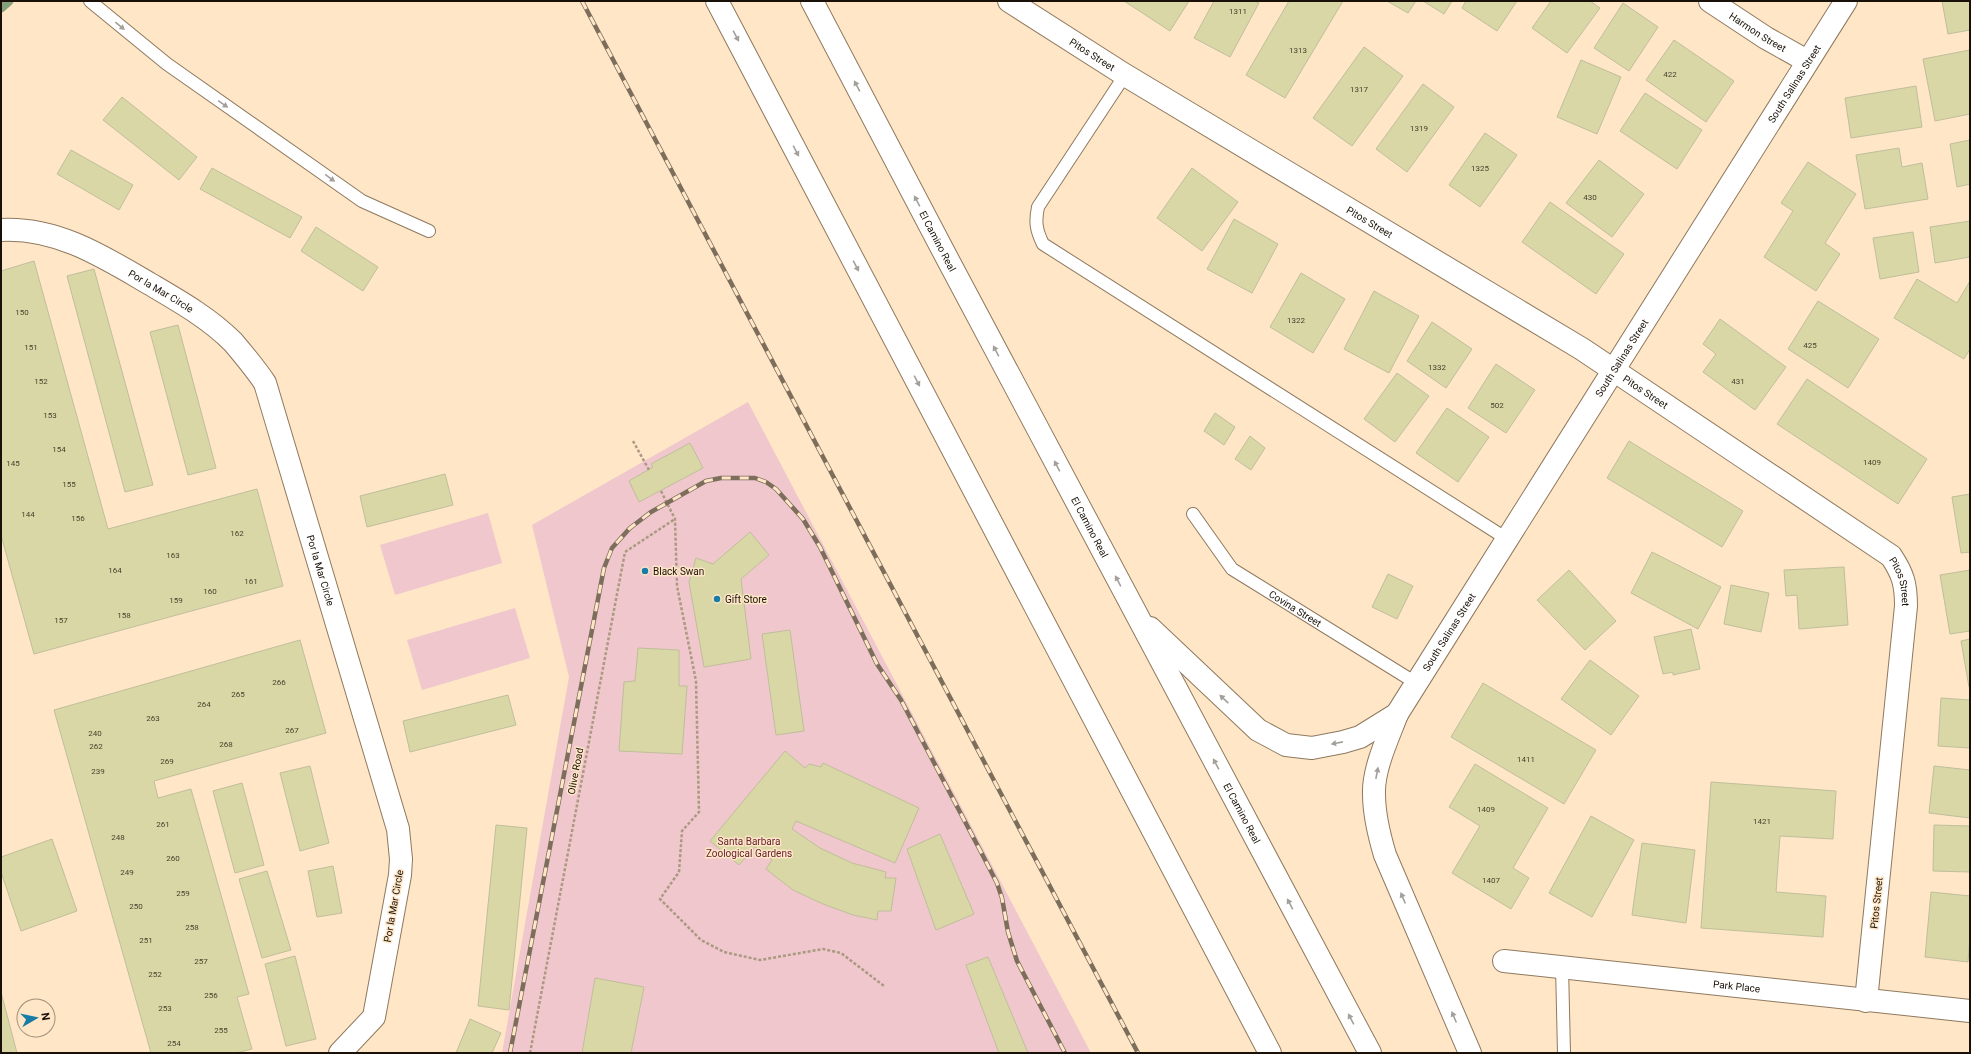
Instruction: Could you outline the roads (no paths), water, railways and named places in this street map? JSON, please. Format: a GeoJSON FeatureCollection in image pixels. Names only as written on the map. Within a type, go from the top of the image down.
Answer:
{"type":"FeatureCollection","features":[{"type":"Feature","properties":{"kind":"main road"},"geometry":{"type":"LineString","coordinates":[[717,1],[1270,1053]]}},
{"type":"Feature","properties":{"kind":"main road","name":"El Camino Real"},"geometry":{"type":"LineString","coordinates":[[812,1],[1136,615],[1370,1053]]}},
{"type":"Feature","properties":{"kind":"main road","name":"Pitos Street"},"geometry":{"type":"LineString","coordinates":[[1009,1],[1125,75],[1613,369],[1891,556],[1902,572],[1906,588],[1906,606],[1866,1001]]}},
{"type":"Feature","properties":{"kind":"main road","name":"Harmon Street"},"geometry":{"type":"LineString","coordinates":[[1710,1],[1766,38],[1807,61]]}},
{"type":"Feature","properties":{"kind":"main road","name":"South Salinas Street"},"geometry":{"type":"LineString","coordinates":[[1470,1053],[1385,855],[1377,827],[1374,793],[1379,762],[1397,714],[1416,683],[1846,1]]}},
{"type":"Feature","properties":{"kind":"main road","name":"Por la Mar Circle"},"geometry":{"type":"LineString","coordinates":[[1,230],[21,229],[61,238],[102,256],[192,308],[232,341],[265,383],[398,829],[401,859],[400,874],[374,1017],[340,1053]]}},
{"type":"Feature","properties":{"kind":"main road"},"geometry":{"type":"LineString","coordinates":[[1136,615],[1258,730],[1286,745],[1312,748],[1343,742],[1360,737],[1397,714]]}},
{"type":"Feature","properties":{"kind":"main road","name":"Park Place"},"geometry":{"type":"LineString","coordinates":[[1504,961],[1562,966],[1866,1001],[1970,1011]]}},
{"type":"Feature","properties":{"kind":"lane"},"geometry":{"type":"LineString","coordinates":[[90,1],[167,64],[362,201],[429,231]]}},
{"type":"Feature","properties":{"kind":"lane"},"geometry":{"type":"LineString","coordinates":[[1125,75],[1038,207],[1035,221],[1036,231],[1043,244],[1507,539]]}},
{"type":"Feature","properties":{"kind":"lane","name":"Covina Street"},"geometry":{"type":"LineString","coordinates":[[1193,514],[1232,570],[1416,683]]}},
{"type":"Feature","properties":{"kind":"lane"},"geometry":{"type":"LineString","coordinates":[[1562,966],[1564,1053]]}},
{"type":"Feature","properties":{"kind":"waterway"},"geometry":{"type":"LineString","coordinates":[[1,8],[9,1]]}},
{"type":"Feature","properties":{"kind":"railway"},"geometry":{"type":"LineString","coordinates":[[582,1],[1138,1053]]}},
{"type":"Feature","properties":{"kind":"railway"},"geometry":{"type":"LineString","coordinates":[[510,1053],[604,568],[612,548],[630,528],[651,512],[706,481],[721,478],[755,478],[766,482],[776,489],[803,519],[820,547],[877,664],[901,700],[997,883],[1002,898],[1008,932],[1017,961],[1065,1053]]}},
{"type":"Feature","properties":{"kind":"place","name":"Black Swan"},"geometry":{"type":"Point","coordinates":[645,571]}},
{"type":"Feature","properties":{"kind":"place","name":"Gift Store"},"geometry":{"type":"Point","coordinates":[717,599]}},
{"type":"Feature","properties":{"kind":"park label","name":"Santa Barbara Zoological Gardens"},"geometry":{"type":"Point","coordinates":[749,846]}}]}
